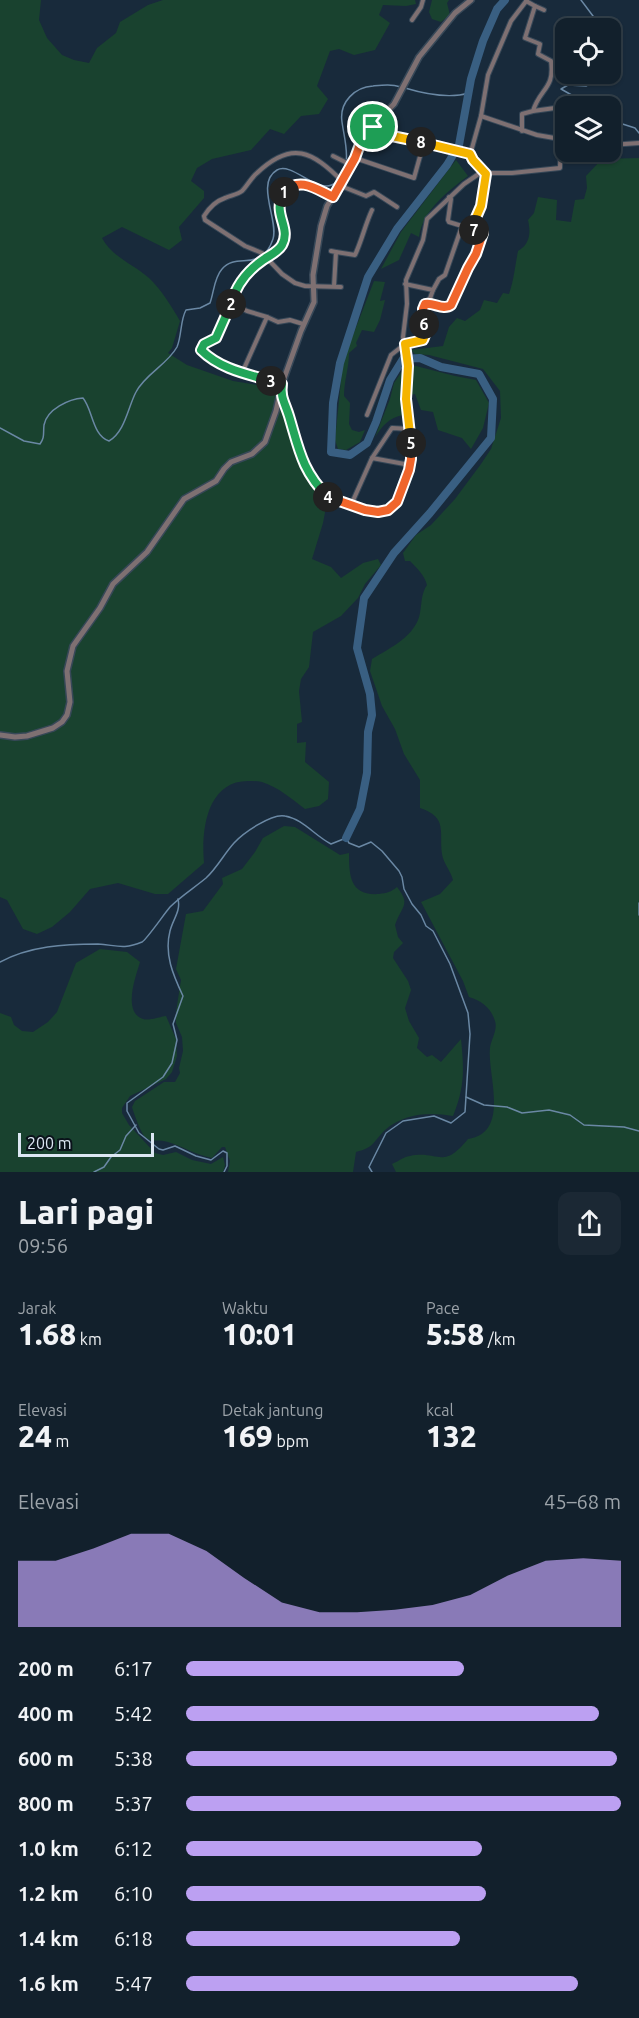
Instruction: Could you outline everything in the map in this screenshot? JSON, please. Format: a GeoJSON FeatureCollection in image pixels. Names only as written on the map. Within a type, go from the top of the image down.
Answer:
{"type":"FeatureCollection","features":[{"type":"Feature","properties":{"kind":"street"},"geometry":{"type":"LineString","coordinates":[[412,20],[423,0]]}},
{"type":"Feature","properties":{"kind":"street"},"geometry":{"type":"LineString","coordinates":[[0,735],[27,736],[52,728],[65,719],[70,702],[67,671],[73,646],[100,608],[113,584],[147,552],[184,499],[216,481],[231,462],[252,453],[265,442],[303,324],[314,302],[313,275],[321,226],[327,206],[348,163],[355,158],[363,136],[387,114],[419,57],[432,39],[471,0]]}},
{"type":"Feature","properties":{"kind":"street"},"geometry":{"type":"LineString","coordinates":[[467,154],[481,116],[488,75],[511,21],[526,1],[544,10]]}},
{"type":"Feature","properties":{"kind":"street"},"geometry":{"type":"LineString","coordinates":[[533,111],[535,104],[552,79],[551,61],[538,54],[540,44],[525,38],[535,6]]}},
{"type":"Feature","properties":{"kind":"street"},"geometry":{"type":"LineString","coordinates":[[522,131],[522,114],[555,108]]}},
{"type":"Feature","properties":{"kind":"street"},"geometry":{"type":"LineString","coordinates":[[481,116],[522,131],[555,138]]}},
{"type":"Feature","properties":{"kind":"street"},"geometry":{"type":"LineString","coordinates":[[373,127],[392,136],[467,154],[484,172],[481,206],[471,229]]}},
{"type":"Feature","properties":{"kind":"street"},"geometry":{"type":"LineString","coordinates":[[355,158],[414,178],[424,142]]}},
{"type":"Feature","properties":{"kind":"street"},"geometry":{"type":"LineString","coordinates":[[621,144],[639,143]]}},
{"type":"Feature","properties":{"kind":"street"},"geometry":{"type":"LineString","coordinates":[[341,286],[314,287],[300,285],[289,280],[264,256],[206,220],[205,214],[220,199],[241,192],[268,163],[277,157],[299,152],[324,164],[341,181],[366,196],[374,192],[398,207]]}},
{"type":"Feature","properties":{"kind":"street"},"geometry":{"type":"LineString","coordinates":[[333,156],[348,163]]}},
{"type":"Feature","properties":{"kind":"street"},"geometry":{"type":"LineString","coordinates":[[280,393],[287,409],[298,451],[312,478],[327,496],[372,512],[388,510],[397,502],[411,459],[406,399],[408,366],[403,337],[407,304],[405,284],[423,240],[427,219],[449,197],[484,172],[560,168],[561,162]]}},
{"type":"Feature","properties":{"kind":"street"},"geometry":{"type":"LineString","coordinates":[[282,384],[223,365],[208,356],[201,348],[216,338],[234,292],[245,276],[264,256],[278,250],[284,240],[286,231],[280,219],[279,201],[286,190],[293,185],[305,184],[333,197]]}},
{"type":"Feature","properties":{"kind":"street"},"geometry":{"type":"LineString","coordinates":[[428,304],[446,308],[451,305],[482,238],[482,232],[448,220],[451,199],[449,197]]}},
{"type":"Feature","properties":{"kind":"street"},"geometry":{"type":"LineString","coordinates":[[334,286],[334,252],[355,255],[372,210]]}},
{"type":"Feature","properties":{"kind":"street"},"geometry":{"type":"LineString","coordinates":[[367,415],[389,358],[405,344],[423,340],[425,328],[423,309],[425,304],[428,304],[439,279],[445,275],[462,226]]}},
{"type":"Feature","properties":{"kind":"street"},"geometry":{"type":"LineString","coordinates":[[405,284],[433,290]]}},
{"type":"Feature","properties":{"kind":"street"},"geometry":{"type":"LineString","coordinates":[[231,303],[278,322],[290,320],[303,324]]}},
{"type":"Feature","properties":{"kind":"street"},"geometry":{"type":"LineString","coordinates":[[242,373],[267,317]]}},
{"type":"Feature","properties":{"kind":"street"},"geometry":{"type":"LineString","coordinates":[[351,505],[372,458],[392,428],[410,429]]}},
{"type":"Feature","properties":{"kind":"street"},"geometry":{"type":"LineString","coordinates":[[372,458],[410,465]]}},
{"type":"Feature","properties":{"kind":"green space"},"geometry":{"type":"Polygon","coordinates":[[[0,0],[41,0],[39,20],[47,38],[62,55],[89,63],[97,48],[116,33],[120,22],[148,5],[163,0],[415,0],[416,4],[383,5],[379,15],[390,23],[375,50],[354,55],[339,49],[330,51],[317,86],[328,99],[319,114],[301,116],[284,134],[270,129],[251,150],[212,159],[197,168],[191,181],[204,191],[204,198],[179,227],[182,240],[169,250],[122,227],[102,238],[111,250],[153,282],[180,321],[172,348],[168,353],[187,365],[233,381],[276,388],[291,441],[311,484],[327,502],[312,559],[331,567],[341,578],[363,563],[378,559],[381,565],[365,584],[358,598],[341,616],[313,632],[309,667],[301,679],[299,691],[302,722],[297,724],[297,743],[306,742],[305,762],[329,782],[328,799],[319,806],[305,809],[268,784],[248,781],[234,783],[223,789],[215,798],[210,810],[204,836],[204,863],[168,894],[155,894],[118,883],[90,889],[70,912],[52,927],[37,934],[23,929],[7,900],[0,897],[0,0]]]}},
{"type":"Feature","properties":{"kind":"green space"},"geometry":{"type":"Polygon","coordinates":[[[432,0],[449,0],[447,3],[450,15],[441,22],[432,19],[429,12],[432,0]]]}},
{"type":"Feature","properties":{"kind":"green space"},"geometry":{"type":"Polygon","coordinates":[[[621,158],[639,158],[639,1172],[396,1172],[392,1164],[403,1158],[420,1155],[446,1157],[459,1149],[468,1139],[481,1134],[489,1126],[494,1101],[490,1048],[496,1024],[493,1016],[482,1003],[469,997],[463,981],[421,902],[440,894],[453,880],[443,857],[440,826],[435,816],[420,808],[420,780],[404,754],[395,729],[382,706],[370,671],[372,659],[408,635],[418,621],[427,585],[423,575],[415,566],[410,561],[405,561],[403,553],[416,535],[431,525],[455,499],[491,449],[501,418],[500,391],[483,369],[429,355],[415,354],[411,350],[443,346],[449,327],[457,318],[465,321],[480,310],[484,300],[497,303],[503,293],[509,294],[518,251],[527,242],[528,220],[534,213],[538,197],[557,200],[556,220],[571,222],[575,200],[584,199],[587,188],[586,176],[599,162],[621,162],[621,158]]]}},
{"type":"Feature","properties":{"kind":"green space"},"geometry":{"type":"Polygon","coordinates":[[[456,160],[468,176],[437,202],[425,218],[419,237],[411,233],[399,260],[381,269],[401,232],[456,160]]]}},
{"type":"Feature","properties":{"kind":"green space"},"geometry":{"type":"Polygon","coordinates":[[[374,281],[385,282],[380,301],[385,300],[380,320],[374,332],[362,330],[356,343],[357,346],[349,353],[344,390],[344,396],[350,403],[349,424],[352,430],[359,432],[365,430],[360,442],[346,450],[338,449],[335,440],[343,361],[374,281]]]}},
{"type":"Feature","properties":{"kind":"green space"},"geometry":{"type":"Polygon","coordinates":[[[416,366],[476,380],[489,403],[483,428],[471,449],[462,438],[438,430],[433,412],[421,410],[415,394],[403,397],[403,415],[387,423],[375,437],[394,383],[405,367],[416,366]]]}},
{"type":"Feature","properties":{"kind":"green space"},"geometry":{"type":"Polygon","coordinates":[[[284,826],[295,827],[340,855],[349,853],[353,883],[362,892],[379,894],[397,887],[404,898],[404,905],[395,925],[398,937],[403,943],[394,952],[393,958],[411,990],[405,1008],[409,1021],[419,1038],[417,1048],[427,1057],[432,1055],[441,1062],[461,1039],[463,1078],[453,1116],[418,1115],[393,1124],[370,1146],[356,1152],[353,1172],[228,1172],[230,1161],[225,1147],[222,1147],[212,1158],[168,1142],[147,1139],[132,1107],[135,1101],[164,1082],[175,1082],[180,1073],[183,1051],[182,1037],[176,1023],[176,1012],[181,980],[176,969],[186,914],[203,911],[223,884],[222,878],[242,869],[263,838],[284,826]]]}},
{"type":"Feature","properties":{"kind":"green space"},"geometry":{"type":"Polygon","coordinates":[[[100,949],[127,952],[140,962],[132,993],[133,1009],[143,1019],[166,1016],[176,1039],[177,1056],[172,1072],[166,1079],[130,1096],[122,1108],[122,1113],[129,1125],[155,1153],[163,1155],[176,1152],[192,1160],[211,1164],[223,1157],[225,1165],[223,1172],[0,1172],[0,1013],[11,1017],[14,1025],[22,1031],[33,1032],[48,1022],[57,1012],[76,963],[100,949]]]}},
{"type":"Feature","properties":{"kind":"waterway"},"geometry":{"type":"LineString","coordinates":[[346,838],[360,809],[367,773],[368,732],[372,715],[370,694],[357,648],[364,598],[394,553],[491,438],[493,399],[479,374],[441,367],[420,358],[403,359],[390,380],[367,443],[350,455],[331,452],[333,403],[340,363],[368,277],[397,229],[447,165],[459,145],[471,79],[483,41],[497,9],[505,0]]}},
{"type":"Feature","properties":{"kind":"waterway"},"geometry":{"type":"LineString","coordinates":[[581,0],[594,18]]}},
{"type":"Feature","properties":{"kind":"waterway"},"geometry":{"type":"LineString","coordinates":[[573,96],[561,89],[568,85],[586,86],[589,84]]}},
{"type":"Feature","properties":{"kind":"waterway"},"geometry":{"type":"LineString","coordinates":[[0,428],[24,441],[40,444],[49,414],[71,400],[83,398],[99,433],[109,441],[114,437],[119,432],[140,386],[177,347],[186,310],[200,308],[210,303],[217,277],[228,264],[256,259],[268,250],[274,231],[268,193],[271,176],[277,170],[283,169],[291,170],[322,186],[330,186],[336,182],[345,168],[346,161],[342,122],[346,102],[354,93],[366,87],[387,85],[401,87]]}},
{"type":"Feature","properties":{"kind":"waterway"},"geometry":{"type":"LineString","coordinates":[[405,88],[437,95],[453,96],[469,93]]}},
{"type":"Feature","properties":{"kind":"waterway"},"geometry":{"type":"LineString","coordinates":[[621,124],[635,128],[639,133]]}},
{"type":"Feature","properties":{"kind":"waterway"},"geometry":{"type":"LineString","coordinates":[[0,962],[23,952],[48,947],[98,944],[124,946],[142,942],[170,907],[210,874],[238,839],[258,825],[279,816],[285,816],[303,824],[331,844],[346,838],[349,843],[359,847],[371,842],[399,871],[404,889],[412,904],[426,926],[433,931],[450,964],[468,1013],[470,1034],[465,1112],[451,1123],[434,1116],[403,1121],[386,1133],[369,1167],[372,1172]]}},
{"type":"Feature","properties":{"kind":"waterway"},"geometry":{"type":"LineString","coordinates":[[178,899],[168,948],[173,972],[183,996],[173,1024],[177,1040],[172,1063],[163,1077],[127,1103],[127,1111],[139,1133],[159,1149],[175,1146],[211,1160],[223,1151],[227,1153],[227,1166],[224,1172]]}},
{"type":"Feature","properties":{"kind":"waterway"},"geometry":{"type":"LineString","coordinates":[[639,903],[639,915]]}},
{"type":"Feature","properties":{"kind":"waterway"},"geometry":{"type":"LineString","coordinates":[[466,1097],[484,1105],[507,1107],[522,1113],[549,1110],[570,1115],[584,1125],[624,1127],[639,1131]]}},
{"type":"Feature","properties":{"kind":"waterway"},"geometry":{"type":"LineString","coordinates":[[94,1172],[104,1167],[120,1150],[126,1136],[136,1125]]}},
{"type":"Feature","properties":{"kind":"route"},"geometry":{"type":"LineString","coordinates":[[373,127],[398,138],[470,154],[486,174],[483,200],[471,229],[483,233],[480,246],[451,305],[446,308],[425,304],[423,340],[405,344],[409,378],[406,399],[411,459],[397,502],[388,510],[378,512],[360,509],[334,500],[327,496],[309,474],[298,451],[293,427],[280,393],[282,384],[230,369],[201,350],[201,346],[218,335],[234,292],[245,276],[282,245],[286,232],[280,219],[279,201],[286,190],[293,185],[305,184],[333,197],[355,158],[363,136],[373,127]]}}]}
